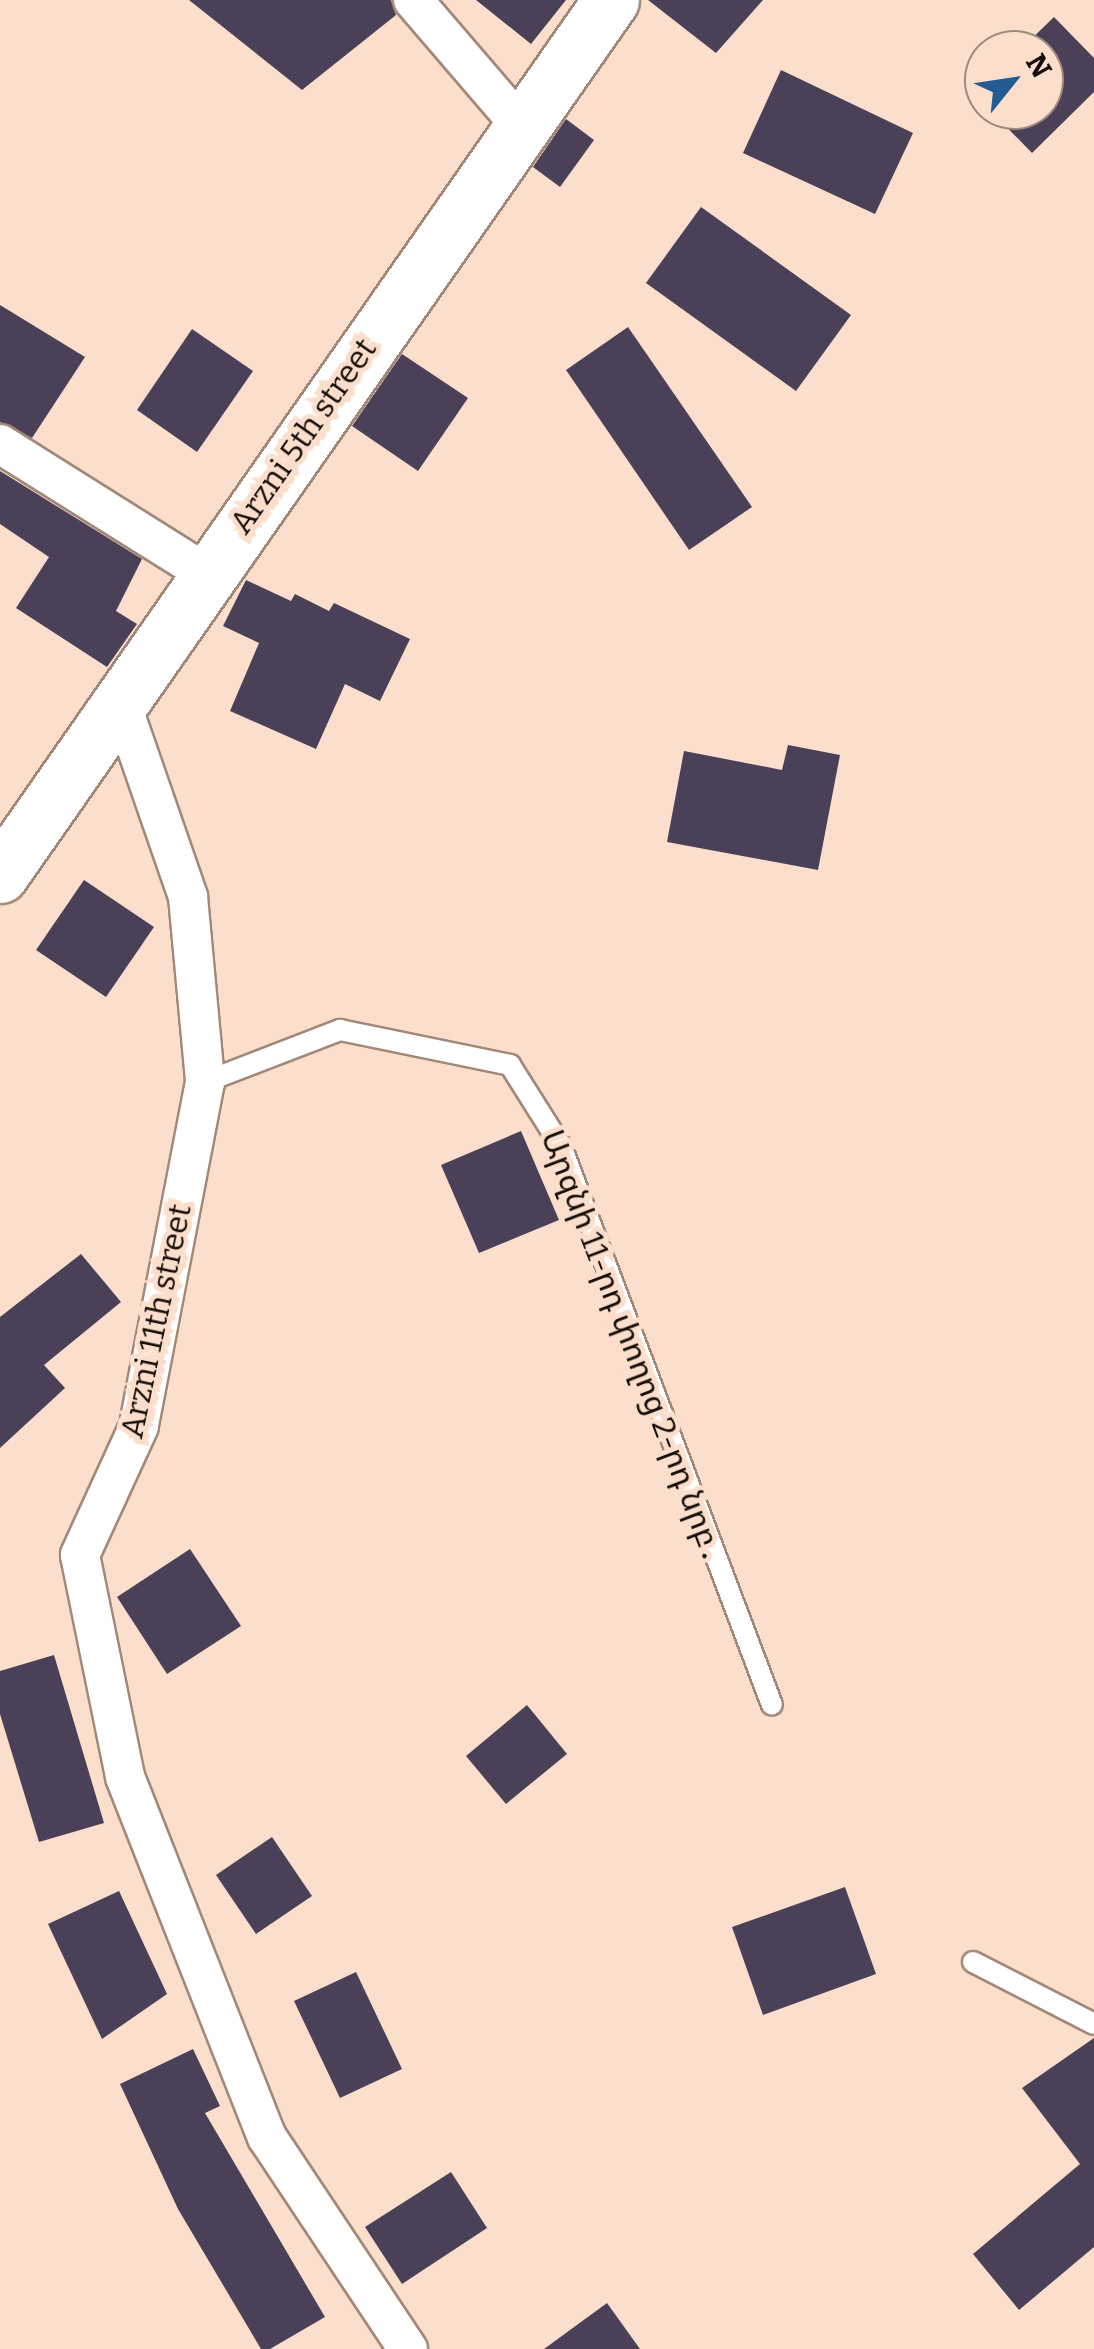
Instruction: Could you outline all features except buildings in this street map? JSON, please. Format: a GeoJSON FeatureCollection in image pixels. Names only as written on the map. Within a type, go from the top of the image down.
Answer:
{"type":"FeatureCollection","features":[{"type":"Feature","properties":{"kind":"street"},"geometry":{"type":"LineString","coordinates":[[412,0],[522,127]]}},
{"type":"Feature","properties":{"kind":"street","name":"Arzni 5th street"},"geometry":{"type":"LineString","coordinates":[[0,875],[121,703],[206,573],[611,0]]}},
{"type":"Feature","properties":{"kind":"street"},"geometry":{"type":"LineString","coordinates":[[0,444],[206,573]]}},
{"type":"Feature","properties":{"kind":"street","name":"Arzni 11th street"},"geometry":{"type":"LineString","coordinates":[[121,703],[188,897],[205,1082],[140,1426],[80,1555],[125,1778],[267,2137],[408,2349]]}},
{"type":"Feature","properties":{"kind":"lane","name":"Արզնի 11-րդ փողոց 2-րդ նրբ․"},"geometry":{"type":"LineString","coordinates":[[205,1082],[340,1030],[510,1065],[561,1146],[772,1705]]}},
{"type":"Feature","properties":{"kind":"lane"},"geometry":{"type":"LineString","coordinates":[[973,1962],[1094,2024]]}}]}
